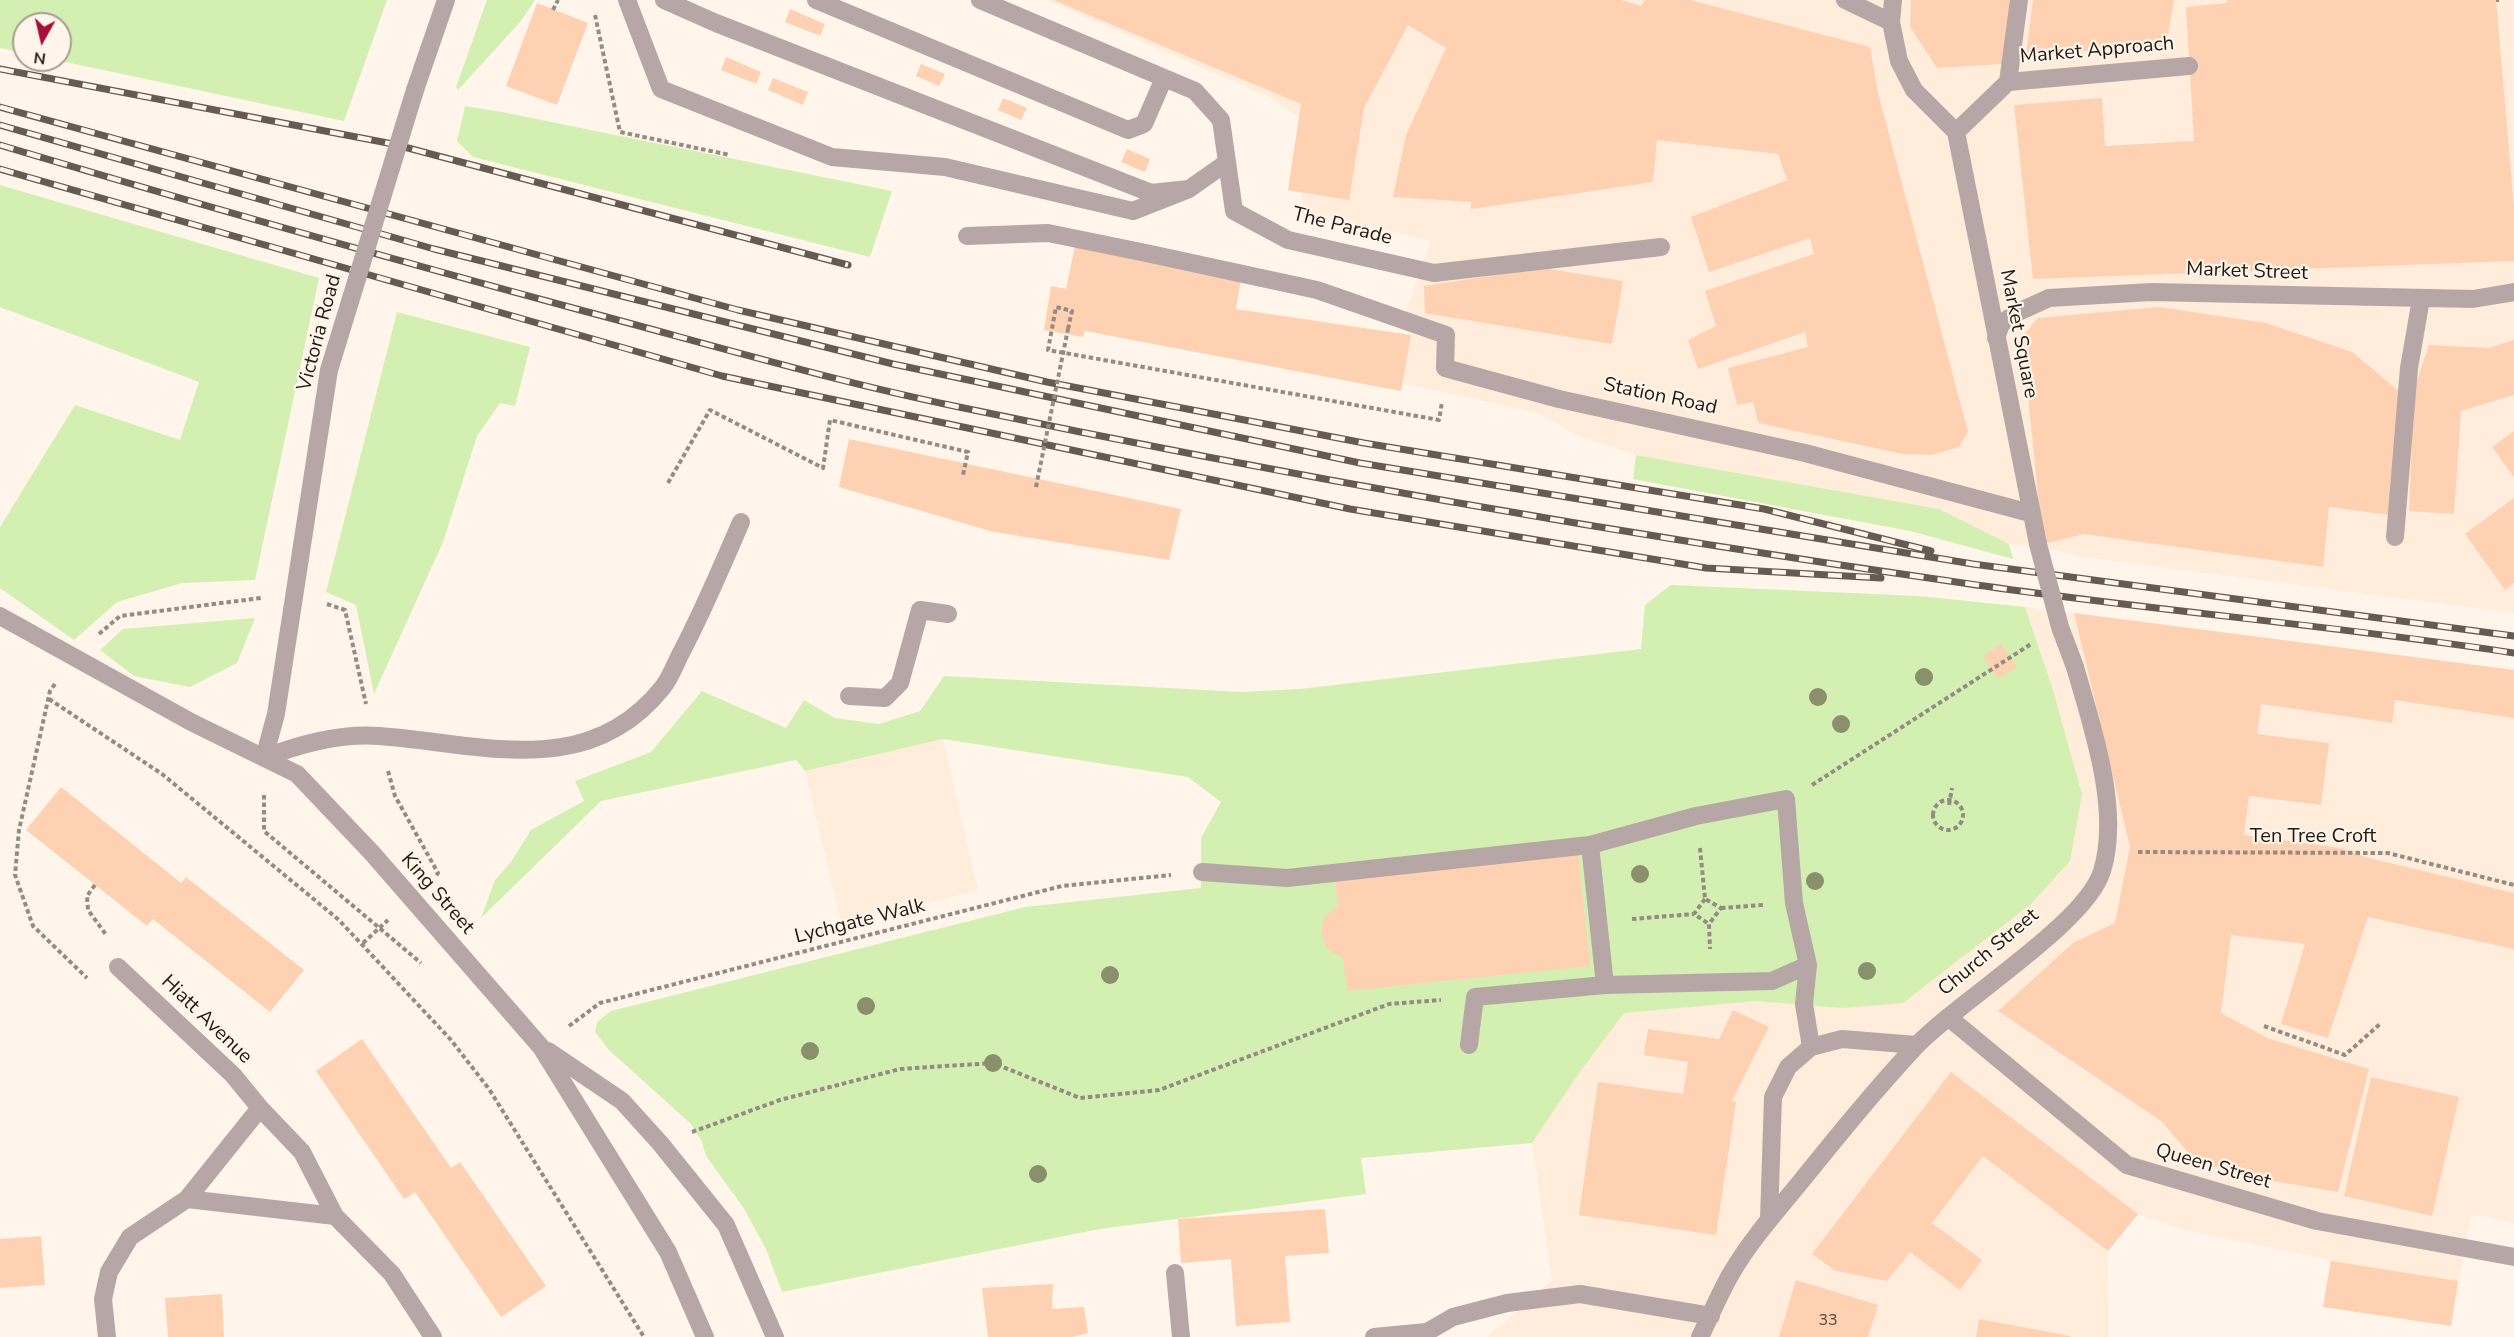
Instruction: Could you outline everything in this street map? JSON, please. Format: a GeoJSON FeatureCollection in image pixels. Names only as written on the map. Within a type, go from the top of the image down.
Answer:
{"type":"FeatureCollection","features":[{"type":"Feature","properties":{"kind":"street","name":"Victoria Road"},"geometry":{"type":"LineString","coordinates":[[264,758],[276,714],[329,370],[415,90],[446,0]]}},
{"type":"Feature","properties":{"kind":"street"},"geometry":{"type":"LineString","coordinates":[[627,0],[661,89],[832,157],[945,167],[1133,211],[1189,189],[1226,163]]}},
{"type":"Feature","properties":{"kind":"street"},"geometry":{"type":"LineString","coordinates":[[664,0],[716,23],[1150,193],[1189,189]]}},
{"type":"Feature","properties":{"kind":"street"},"geometry":{"type":"LineString","coordinates":[[816,0],[1128,130],[1144,124],[1164,78]]}},
{"type":"Feature","properties":{"kind":"street","name":"The Parade"},"geometry":{"type":"LineString","coordinates":[[980,0],[1195,91],[1221,120],[1234,211],[1288,240],[1434,273],[1661,247]]}},
{"type":"Feature","properties":{"kind":"street"},"geometry":{"type":"LineString","coordinates":[[1845,0],[1891,22]]}},
{"type":"Feature","properties":{"kind":"street"},"geometry":{"type":"LineString","coordinates":[[1893,0],[1891,22],[1899,61],[1914,90],[1956,132],[2008,82],[2019,0]]}},
{"type":"Feature","properties":{"kind":"street","name":"Market Approach"},"geometry":{"type":"LineString","coordinates":[[2008,82],[2189,66]]}},
{"type":"Feature","properties":{"kind":"street","name":"Market Square"},"geometry":{"type":"LineString","coordinates":[[1956,132],[1984,280],[1992,308],[1995,338],[2038,544]]}},
{"type":"Feature","properties":{"kind":"street","name":"Station Road"},"geometry":{"type":"LineString","coordinates":[[967,236],[1048,233],[1317,290],[1446,335],[1445,368],[1559,399],[1805,453],[2030,513]]}},
{"type":"Feature","properties":{"kind":"street","name":"Market Street"},"geometry":{"type":"LineString","coordinates":[[1995,338],[2001,324],[2016,313],[2049,298],[2151,292],[2421,300],[2473,299],[2514,292]]}},
{"type":"Feature","properties":{"kind":"street"},"geometry":{"type":"LineString","coordinates":[[2395,537],[2409,368],[2421,300]]}},
{"type":"Feature","properties":{"kind":"street"},"geometry":{"type":"LineString","coordinates":[[264,758],[306,742],[377,735],[486,750],[567,748],[628,722],[664,686],[700,616],[741,522]]}},
{"type":"Feature","properties":{"kind":"street","name":"Church Street"},"geometry":{"type":"LineString","coordinates":[[1701,1337],[1732,1271],[1769,1220],[1833,1141],[1916,1045],[2049,935],[2088,898],[2097,884],[2107,851],[2108,819],[2104,787],[2075,667],[2060,627],[2038,544]]}},
{"type":"Feature","properties":{"kind":"street"},"geometry":{"type":"LineString","coordinates":[[849,696],[885,698],[900,683],[920,610],[948,614]]}},
{"type":"Feature","properties":{"kind":"street","name":"King Street"},"geometry":{"type":"LineString","coordinates":[[0,616],[72,657],[297,774],[305,782],[372,853],[541,1047],[668,1252],[705,1337]]}},
{"type":"Feature","properties":{"kind":"street"},"geometry":{"type":"LineString","coordinates":[[1202,872],[1287,878],[1590,845],[1696,816],[1786,799],[1794,903],[1808,965],[1804,1004],[1811,1047]]}},
{"type":"Feature","properties":{"kind":"street"},"geometry":{"type":"LineString","coordinates":[[1590,845],[1605,985]]}},
{"type":"Feature","properties":{"kind":"street"},"geometry":{"type":"LineString","coordinates":[[1469,1045],[1475,997],[1605,985],[1772,981],[1808,965]]}},
{"type":"Feature","properties":{"kind":"street","name":"Hiatt Avenue"},"geometry":{"type":"LineString","coordinates":[[118,967],[233,1075],[260,1108],[302,1152],[335,1216],[392,1274],[433,1337]]}},
{"type":"Feature","properties":{"kind":"street","name":"Queen Street"},"geometry":{"type":"LineString","coordinates":[[1948,1017],[2127,1165],[2317,1221],[2514,1257]]}},
{"type":"Feature","properties":{"kind":"street"},"geometry":{"type":"LineString","coordinates":[[1769,1220],[1773,1097],[1788,1066],[1811,1047],[1842,1039],[1916,1045]]}},
{"type":"Feature","properties":{"kind":"street"},"geometry":{"type":"LineString","coordinates":[[541,1047],[622,1101],[660,1143],[726,1225],[775,1337]]}},
{"type":"Feature","properties":{"kind":"street"},"geometry":{"type":"LineString","coordinates":[[107,1337],[103,1299],[110,1272],[130,1237],[187,1199],[260,1108]]}},
{"type":"Feature","properties":{"kind":"street"},"geometry":{"type":"LineString","coordinates":[[187,1199],[335,1216]]}},
{"type":"Feature","properties":{"kind":"street"},"geometry":{"type":"LineString","coordinates":[[1175,1273],[1180,1337]]}},
{"type":"Feature","properties":{"kind":"street"},"geometry":{"type":"LineString","coordinates":[[1374,1337],[1427,1335],[1453,1317],[1507,1303],[1580,1294],[1711,1316]]}},
{"type":"Feature","properties":{"kind":"path"},"geometry":{"type":"LineString","coordinates":[[553,10],[558,0]]}},
{"type":"Feature","properties":{"kind":"path"},"geometry":{"type":"LineString","coordinates":[[1036,487],[1068,329],[1072,311],[1056,307],[1048,350],[1439,420],[1443,392]]}},
{"type":"Feature","properties":{"kind":"path"},"geometry":{"type":"LineString","coordinates":[[668,483],[710,410],[823,468],[830,420],[968,452],[963,475]]}},
{"type":"Feature","properties":{"kind":"path"},"geometry":{"type":"LineString","coordinates":[[118,967],[101,991],[33,926],[15,875],[19,830],[50,691],[72,657],[120,616],[295,594]]}},
{"type":"Feature","properties":{"kind":"path"},"geometry":{"type":"LineString","coordinates":[[1786,799],[2004,660]]}},
{"type":"Feature","properties":{"kind":"path"},"geometry":{"type":"LineString","coordinates":[[49,699],[162,774],[339,920],[363,943],[451,1040],[489,1089],[616,1288],[644,1337]]}},
{"type":"Feature","properties":{"kind":"path"},"geometry":{"type":"LineString","coordinates":[[264,758],[264,831],[422,964]]}},
{"type":"Feature","properties":{"kind":"path"},"geometry":{"type":"LineString","coordinates":[[1950,802],[1952,788]]}},
{"type":"Feature","properties":{"kind":"path"},"geometry":{"type":"LineString","coordinates":[[1950,802],[1962,808],[1963,818],[1958,826],[1949,830],[1935,824],[1932,814],[1936,804],[1950,802]]}},
{"type":"Feature","properties":{"kind":"path"},"geometry":{"type":"LineString","coordinates":[[1694,914],[1706,899],[1696,816]]}},
{"type":"Feature","properties":{"kind":"path","name":"Ten Tree Croft"},"geometry":{"type":"LineString","coordinates":[[2107,851],[2388,853],[2514,885]]}},
{"type":"Feature","properties":{"kind":"path","name":"Lychgate Walk"},"geometry":{"type":"LineString","coordinates":[[541,1047],[600,1003],[1062,886],[1202,872]]}},
{"type":"Feature","properties":{"kind":"path"},"geometry":{"type":"LineString","coordinates":[[95,885],[87,896],[88,910],[112,944]]}},
{"type":"Feature","properties":{"kind":"path"},"geometry":{"type":"LineString","coordinates":[[1706,899],[1721,908],[1794,903]]}},
{"type":"Feature","properties":{"kind":"path"},"geometry":{"type":"LineString","coordinates":[[1711,983],[1709,924],[1721,908]]}},
{"type":"Feature","properties":{"kind":"path"},"geometry":{"type":"LineString","coordinates":[[1598,921],[1694,914],[1709,924]]}},
{"type":"Feature","properties":{"kind":"path"},"geometry":{"type":"LineString","coordinates":[[86,977],[93,969]]}},
{"type":"Feature","properties":{"kind":"path"},"geometry":{"type":"LineString","coordinates":[[660,1143],[780,1100],[900,1069],[993,1063],[1080,1098],[1159,1090],[1389,1005],[1475,997]]}},
{"type":"Feature","properties":{"kind":"path"},"geometry":{"type":"LineString","coordinates":[[2264,1026],[2345,1055],[2380,1024]]}},
{"type":"Feature","properties":{"kind":"shaded area"},"geometry":{"type":"Polygon","coordinates":[[[1047,0],[2514,0],[2514,613],[2084,557],[2042,547],[2009,544],[1939,509],[1636,455],[1580,436],[1538,413],[1402,383],[1411,335],[1405,315],[1431,241],[1303,211],[1300,118],[1271,98],[1047,0]]]}},
{"type":"Feature","properties":{"kind":"shaded area"},"geometry":{"type":"Polygon","coordinates":[[[2025,607],[2514,670],[2514,1223],[2471,1214],[2451,1326],[2323,1307],[2330,1260],[2192,1232],[2138,1214],[2108,1251],[2109,1337],[1487,1337],[1552,1280],[1532,1143],[1582,1069],[1624,1013],[1756,1001],[1804,1004],[1903,1003],[2031,904],[2082,794],[2053,690],[2025,607]]]}},
{"type":"Feature","properties":{"kind":"shaded area"},"geometry":{"type":"Polygon","coordinates":[[[943,739],[978,891],[841,922],[805,771],[943,739]]]}},
{"type":"Feature","properties":{"kind":"green space"},"geometry":{"type":"Polygon","coordinates":[[[0,0],[387,0],[344,121],[72,63],[72,12],[12,12],[12,50],[0,48],[0,0]]]}},
{"type":"Feature","properties":{"kind":"green space"},"geometry":{"type":"Polygon","coordinates":[[[487,0],[535,0],[521,21],[458,90],[456,87],[487,0]]]}},
{"type":"Feature","properties":{"kind":"green space"},"geometry":{"type":"Polygon","coordinates":[[[465,106],[892,191],[870,257],[473,157],[457,141],[465,106]]]}},
{"type":"Feature","properties":{"kind":"green space"},"geometry":{"type":"Polygon","coordinates":[[[0,185],[319,278],[255,580],[182,583],[117,602],[74,640],[0,588],[0,527],[75,405],[180,440],[199,382],[0,307],[0,185]]]}},
{"type":"Feature","properties":{"kind":"green space"},"geometry":{"type":"Polygon","coordinates":[[[397,312],[530,347],[515,406],[500,403],[477,436],[443,542],[374,694],[356,605],[326,592],[397,312]]]}},
{"type":"Feature","properties":{"kind":"green space"},"geometry":{"type":"Polygon","coordinates":[[[1636,455],[1939,509],[2009,544],[2013,559],[1910,531],[1633,479],[1636,455]]]}},
{"type":"Feature","properties":{"kind":"green space"},"geometry":{"type":"Polygon","coordinates":[[[1671,585],[1919,596],[2025,607],[2053,690],[2082,794],[2070,861],[2031,904],[1903,1003],[1843,1008],[1756,1001],[1624,1013],[1582,1069],[1532,1143],[1361,1158],[1366,1194],[1100,1229],[782,1292],[766,1249],[743,1207],[706,1156],[702,1142],[691,1124],[609,1050],[595,1032],[597,1022],[611,1011],[1025,907],[1201,888],[1201,838],[1221,802],[1188,777],[943,739],[805,771],[796,760],[601,801],[481,918],[495,880],[511,862],[531,830],[584,801],[575,781],[651,752],[702,691],[786,728],[804,700],[835,718],[879,724],[920,711],[944,676],[1242,692],[1300,689],[1641,649],[1645,605],[1671,585]]]}},
{"type":"Feature","properties":{"kind":"green space"},"geometry":{"type":"Polygon","coordinates":[[[255,618],[237,663],[190,687],[134,676],[100,650],[123,629],[255,618]]]}},
{"type":"Feature","properties":{"kind":"building"},"geometry":{"type":"Polygon","coordinates":[[[1053,0],[1622,0],[1641,6],[1645,0],[1690,0],[1870,47],[1878,93],[1968,432],[1959,447],[1931,455],[1903,454],[1758,423],[1753,402],[1737,405],[1728,368],[1808,347],[1805,332],[1698,369],[1688,340],[1716,326],[1705,291],[1814,254],[1810,238],[1709,272],[1691,217],[1787,180],[1778,154],[1657,140],[1653,182],[1471,209],[1471,202],[1393,197],[1406,135],[1446,48],[1408,25],[1364,108],[1349,200],[1288,190],[1301,104],[1053,0]]]}},
{"type":"Feature","properties":{"kind":"building"},"geometry":{"type":"Polygon","coordinates":[[[1911,0],[2011,0],[2002,64],[1937,68],[1910,27],[1911,0]]]}},
{"type":"Feature","properties":{"kind":"building"},"geometry":{"type":"Polygon","coordinates":[[[2033,0],[2174,0],[2166,46],[2026,55],[2033,0]]]}},
{"type":"Feature","properties":{"kind":"building"},"geometry":{"type":"Polygon","coordinates":[[[2227,0],[2496,0],[2514,208],[2514,261],[2033,279],[2014,105],[2102,98],[2105,146],[2194,141],[2186,7],[2227,3],[2227,0]]]}},
{"type":"Feature","properties":{"kind":"building"},"geometry":{"type":"Polygon","coordinates":[[[537,3],[588,23],[557,105],[506,86],[537,3]]]}},
{"type":"Feature","properties":{"kind":"building"},"geometry":{"type":"Polygon","coordinates":[[[790,9],[825,24],[820,36],[785,22],[790,9]]]}},
{"type":"Feature","properties":{"kind":"building"},"geometry":{"type":"Polygon","coordinates":[[[726,57],[761,72],[756,84],[721,70],[726,57]]]}},
{"type":"Feature","properties":{"kind":"building"},"geometry":{"type":"Polygon","coordinates":[[[921,64],[945,74],[939,86],[916,76],[921,64]]]}},
{"type":"Feature","properties":{"kind":"building"},"geometry":{"type":"Polygon","coordinates":[[[773,78],[808,92],[803,105],[768,90],[773,78]]]}},
{"type":"Feature","properties":{"kind":"building"},"geometry":{"type":"Polygon","coordinates":[[[1003,98],[1027,108],[1021,120],[998,110],[1003,98]]]}},
{"type":"Feature","properties":{"kind":"building"},"geometry":{"type":"Polygon","coordinates":[[[1127,149],[1150,159],[1145,172],[1121,162],[1127,149]]]}},
{"type":"Feature","properties":{"kind":"building"},"geometry":{"type":"Polygon","coordinates":[[[1076,241],[1241,277],[1236,309],[1411,335],[1401,391],[1085,331],[1083,337],[1044,330],[1051,286],[1066,289],[1076,241]]]}},
{"type":"Feature","properties":{"kind":"building"},"geometry":{"type":"Polygon","coordinates":[[[1543,268],[1623,281],[1612,344],[1425,313],[1424,286],[1543,268]]]}},
{"type":"Feature","properties":{"kind":"building"},"geometry":{"type":"Polygon","coordinates":[[[2159,307],[2266,323],[2352,352],[2399,391],[2390,515],[2329,507],[2323,567],[2084,534],[2043,544],[2022,337],[2038,318],[2159,307]]]}},
{"type":"Feature","properties":{"kind":"building"},"geometry":{"type":"Polygon","coordinates":[[[2514,340],[2514,395],[2461,411],[2454,514],[2409,511],[2414,389],[2429,345],[2489,348],[2514,340]]]}},
{"type":"Feature","properties":{"kind":"building"},"geometry":{"type":"Polygon","coordinates":[[[2514,431],[2514,477],[2492,447],[2514,431]]]}},
{"type":"Feature","properties":{"kind":"building"},"geometry":{"type":"Polygon","coordinates":[[[849,439],[1181,509],[1169,560],[994,532],[839,487],[849,439]]]}},
{"type":"Feature","properties":{"kind":"building"},"geometry":{"type":"Polygon","coordinates":[[[2514,498],[2514,583],[2505,590],[2465,534],[2514,498]]]}},
{"type":"Feature","properties":{"kind":"building"},"geometry":{"type":"Polygon","coordinates":[[[2074,613],[2514,670],[2514,718],[2395,700],[2392,723],[2261,704],[2257,734],[2329,743],[2321,805],[2249,796],[2244,835],[2341,848],[2365,857],[2514,893],[2514,949],[2368,917],[2328,1038],[2281,1024],[2305,944],[2231,935],[2221,1013],[2267,1038],[2369,1069],[2338,1192],[2244,1176],[2194,1159],[2161,1121],[1998,1011],[2073,943],[2115,923],[2130,847],[2074,613]]]}},
{"type":"Feature","properties":{"kind":"building"},"geometry":{"type":"Polygon","coordinates":[[[2001,644],[2017,667],[1998,679],[1983,656],[2001,644]]]}},
{"type":"Feature","properties":{"kind":"building"},"geometry":{"type":"Polygon","coordinates":[[[61,787],[181,883],[186,877],[304,970],[270,1012],[153,919],[147,926],[26,830],[61,787]]]}},
{"type":"Feature","properties":{"kind":"building"},"geometry":{"type":"Polygon","coordinates":[[[1578,853],[1590,966],[1347,991],[1343,958],[1328,950],[1321,934],[1324,917],[1338,906],[1335,878],[1578,853]]]}},
{"type":"Feature","properties":{"kind":"building"},"geometry":{"type":"Polygon","coordinates":[[[1733,1010],[1769,1027],[1732,1101],[1736,1102],[1716,1235],[1579,1215],[1598,1082],[1683,1094],[1688,1062],[1644,1055],[1648,1029],[1719,1039],[1733,1010]]]}},
{"type":"Feature","properties":{"kind":"building"},"geometry":{"type":"Polygon","coordinates":[[[362,1039],[451,1168],[460,1162],[546,1286],[501,1317],[415,1192],[404,1199],[316,1071],[362,1039]]]}},
{"type":"Feature","properties":{"kind":"building"},"geometry":{"type":"Polygon","coordinates":[[[1951,1072],[2138,1214],[2108,1251],[1983,1156],[1932,1223],[1982,1260],[1960,1290],[1910,1252],[1887,1281],[1836,1271],[1812,1254],[1951,1072]]]}},
{"type":"Feature","properties":{"kind":"building"},"geometry":{"type":"Polygon","coordinates":[[[2371,1077],[2459,1097],[2432,1216],[2344,1196],[2371,1077]]]}},
{"type":"Feature","properties":{"kind":"building"},"geometry":{"type":"Polygon","coordinates":[[[1325,1209],[1329,1253],[1285,1256],[1290,1322],[1236,1326],[1231,1259],[1181,1263],[1178,1219],[1325,1209]]]}},
{"type":"Feature","properties":{"kind":"building"},"geometry":{"type":"Polygon","coordinates":[[[41,1236],[45,1285],[0,1288],[0,1239],[41,1236]]]}},
{"type":"Feature","properties":{"kind":"building"},"geometry":{"type":"Polygon","coordinates":[[[2331,1261],[2458,1281],[2451,1326],[2323,1307],[2331,1261]]]}},
{"type":"Feature","properties":{"kind":"building"},"geometry":{"type":"Polygon","coordinates":[[[1796,1280],[1878,1305],[1868,1337],[1779,1337],[1796,1280]]]}},
{"type":"Feature","properties":{"kind":"building"},"geometry":{"type":"Polygon","coordinates":[[[1053,1284],[1052,1309],[1084,1307],[1088,1333],[1072,1337],[988,1337],[982,1288],[1053,1284]]]}},
{"type":"Feature","properties":{"kind":"building"},"geometry":{"type":"Polygon","coordinates":[[[222,1294],[224,1337],[168,1337],[165,1298],[222,1294]]]}},
{"type":"Feature","properties":{"kind":"building"},"geometry":{"type":"Polygon","coordinates":[[[1979,1319],[2070,1336],[2070,1337],[1976,1337],[1979,1319]]]}},
{"type":"Feature","properties":{"kind":"railway"},"geometry":{"type":"LineString","coordinates":[[0,69],[393,144],[848,265]]}},
{"type":"Feature","properties":{"kind":"railway"},"geometry":{"type":"LineString","coordinates":[[0,107],[738,310],[1047,382],[1364,443],[1764,509],[1931,551]]}},
{"type":"Feature","properties":{"kind":"railway"},"geometry":{"type":"LineString","coordinates":[[0,125],[434,249],[893,364],[1360,463],[1973,564],[2514,636]]}},
{"type":"Feature","properties":{"kind":"railway"},"geometry":{"type":"LineString","coordinates":[[0,145],[364,250],[771,362],[912,397],[1084,433],[1334,481],[1585,525],[1837,565],[2032,593],[2376,634],[2514,653]]}},
{"type":"Feature","properties":{"kind":"railway"},"geometry":{"type":"LineString","coordinates":[[0,169],[722,376],[1350,509],[1706,568],[1881,578]]}}]}
